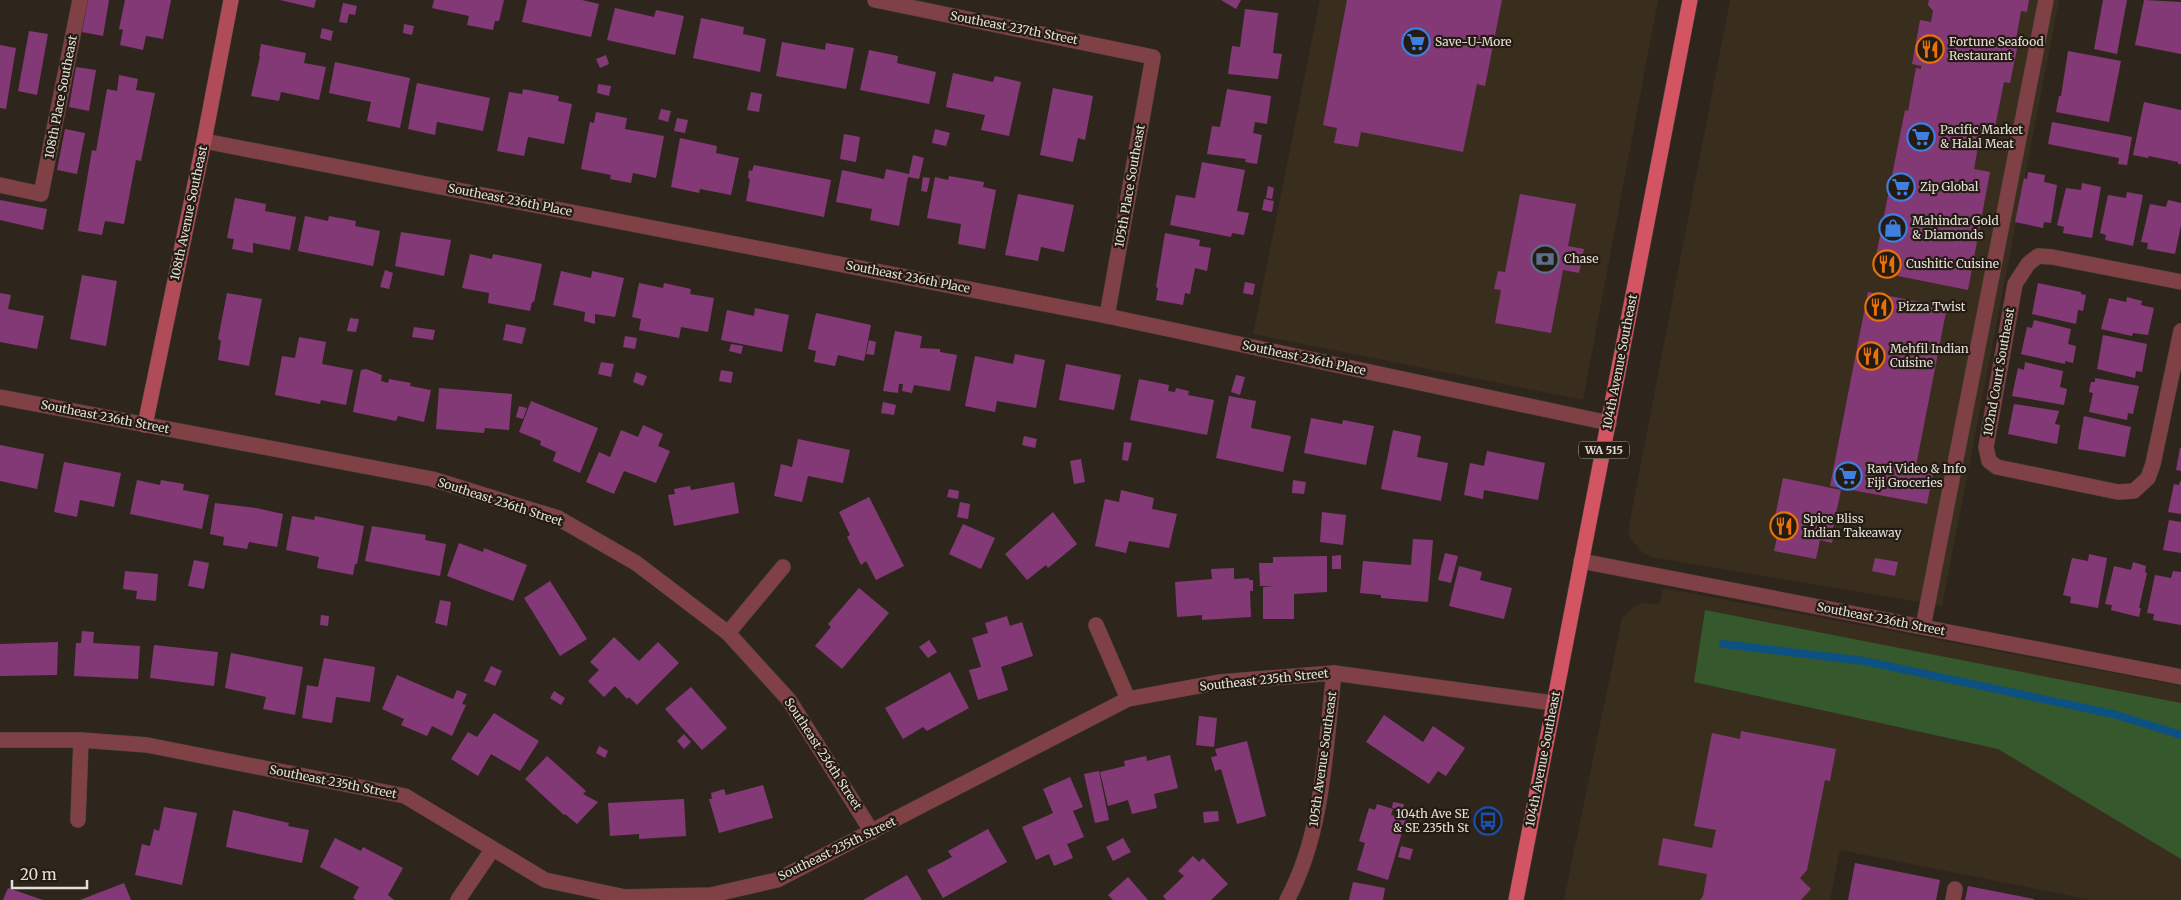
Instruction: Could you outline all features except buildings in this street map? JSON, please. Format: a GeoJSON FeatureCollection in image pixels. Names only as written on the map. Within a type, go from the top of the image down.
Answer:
{"type":"FeatureCollection","features":[{"type":"Feature","properties":{"kind":"main road","name":"104th Avenue Southeast"},"geometry":{"type":"LineString","coordinates":[[1516,900],[1690,0]]}},
{"type":"Feature","properties":{"kind":"street","name":"108th Place Southeast"},"geometry":{"type":"LineString","coordinates":[[0,185],[41,194],[80,0]]}},
{"type":"Feature","properties":{"kind":"street","name":"108th Avenue Southeast"},"geometry":{"type":"LineString","coordinates":[[145,425],[204,141],[231,0]]}},
{"type":"Feature","properties":{"kind":"street","name":"Southeast 237th Street"},"geometry":{"type":"LineString","coordinates":[[875,0],[1153,57]]}},
{"type":"Feature","properties":{"kind":"street","name":"102nd Court Southeast"},"geometry":{"type":"LineString","coordinates":[[1923,627],[2046,0]]}},
{"type":"Feature","properties":{"kind":"street","name":"105th Place Southeast"},"geometry":{"type":"LineString","coordinates":[[1107,316],[1153,57]]}},
{"type":"Feature","properties":{"kind":"street","name":"Southeast 236th Place"},"geometry":{"type":"LineString","coordinates":[[204,141],[1107,316],[1609,423]]}},
{"type":"Feature","properties":{"kind":"street","name":"102nd Court Southeast"},"geometry":{"type":"LineString","coordinates":[[2181,282],[2038,256],[2028,264],[2015,284],[1986,447],[1989,461],[1997,467],[2118,492],[2134,491],[2148,478],[2153,464],[2181,331]]}},
{"type":"Feature","properties":{"kind":"street","name":"Southeast 236th Street"},"geometry":{"type":"LineString","coordinates":[[0,397],[432,479],[558,518],[636,563],[728,633],[789,700],[872,832]]}},
{"type":"Feature","properties":{"kind":"street","name":"Southeast 236th Street"},"geometry":{"type":"LineString","coordinates":[[1581,561],[2181,677]]}},
{"type":"Feature","properties":{"kind":"street"},"geometry":{"type":"LineString","coordinates":[[728,633],[783,567]]}},
{"type":"Feature","properties":{"kind":"street"},"geometry":{"type":"LineString","coordinates":[[1096,625],[1128,699]]}},
{"type":"Feature","properties":{"kind":"street","name":"Southeast 235th Street"},"geometry":{"type":"LineString","coordinates":[[0,740],[81,740],[147,744],[405,796],[492,850],[545,880],[625,897],[711,898],[777,880],[1128,699],[1220,682],[1334,673],[1553,703]]}},
{"type":"Feature","properties":{"kind":"street","name":"105th Avenue Southeast"},"geometry":{"type":"LineString","coordinates":[[1287,900],[1305,857],[1316,818],[1334,673]]}},
{"type":"Feature","properties":{"kind":"street"},"geometry":{"type":"LineString","coordinates":[[78,820],[81,740]]}},
{"type":"Feature","properties":{"kind":"street"},"geometry":{"type":"LineString","coordinates":[[458,900],[492,850]]}},
{"type":"Feature","properties":{"kind":"shaded area"},"geometry":{"type":"Polygon","coordinates":[[[1320,0],[1658,0],[1583,400],[1253,334],[1320,0]]]}},
{"type":"Feature","properties":{"kind":"shaded area"},"geometry":{"type":"Polygon","coordinates":[[[1730,0],[2059,0],[1942,606],[1652,557],[1643,553],[1631,539],[1628,531],[1730,0]]]}},
{"type":"Feature","properties":{"kind":"shaded area"},"geometry":{"type":"Polygon","coordinates":[[[1663,588],[2181,686],[2181,900],[2092,900],[1840,850],[1830,900],[1564,900],[1622,618],[1635,606],[1643,603],[1659,605],[1663,588]]]}},
{"type":"Feature","properties":{"kind":"green space"},"geometry":{"type":"Polygon","coordinates":[[[1705,610],[2181,703],[2181,859],[1998,749],[1694,682],[1705,610]]]}},
{"type":"Feature","properties":{"kind":"waterway"},"geometry":{"type":"LineString","coordinates":[[1723,644],[1864,661],[2113,714],[2181,735]]}},
{"type":"Feature","properties":{"kind":"place","name":"Save-U-More"},"geometry":{"type":"Point","coordinates":[1416,42]}},
{"type":"Feature","properties":{"kind":"place","name":"Fortune Seafood Restaurant"},"geometry":{"type":"Point","coordinates":[1930,49]}},
{"type":"Feature","properties":{"kind":"place","name":"Pacific Market & Halal Meat"},"geometry":{"type":"Point","coordinates":[1921,137]}},
{"type":"Feature","properties":{"kind":"place","name":"Zip Global"},"geometry":{"type":"Point","coordinates":[1901,187]}},
{"type":"Feature","properties":{"kind":"place","name":"Mahindra Gold & Diamonds"},"geometry":{"type":"Point","coordinates":[1893,228]}},
{"type":"Feature","properties":{"kind":"place","name":"Chase"},"geometry":{"type":"Point","coordinates":[1545,259]}},
{"type":"Feature","properties":{"kind":"place","name":"Cushitic Cuisine"},"geometry":{"type":"Point","coordinates":[1887,264]}},
{"type":"Feature","properties":{"kind":"place","name":"Pizza Twist"},"geometry":{"type":"Point","coordinates":[1879,307]}},
{"type":"Feature","properties":{"kind":"place","name":"Mehfil Indian Cuisine"},"geometry":{"type":"Point","coordinates":[1871,356]}},
{"type":"Feature","properties":{"kind":"place","name":"Ravi Video & Info Fiji Groceries"},"geometry":{"type":"Point","coordinates":[1848,476]}},
{"type":"Feature","properties":{"kind":"place","name":"Spice Bliss Indian Takeaway"},"geometry":{"type":"Point","coordinates":[1784,526]}},
{"type":"Feature","properties":{"kind":"place","name":"104th Ave SE & SE 235th St"},"geometry":{"type":"Point","coordinates":[1488,821]}}]}
